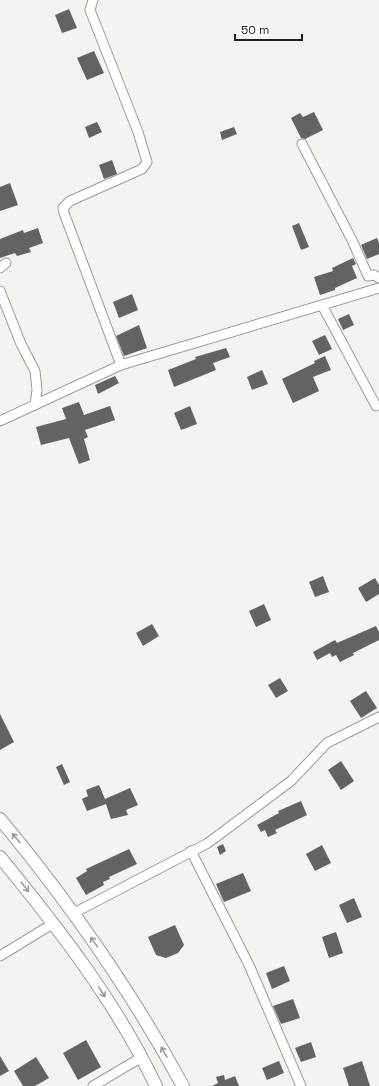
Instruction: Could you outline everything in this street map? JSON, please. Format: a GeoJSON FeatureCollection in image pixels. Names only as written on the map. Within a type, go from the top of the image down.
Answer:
{"type":"FeatureCollection","features":[{"type":"Feature","properties":{"kind":"main road"},"geometry":{"type":"LineString","coordinates":[[0,819],[36,862],[74,913],[154,1033],[183,1086]]}},
{"type":"Feature","properties":{"kind":"main road"},"geometry":{"type":"LineString","coordinates":[[0,857],[54,924],[94,979],[142,1057],[156,1086]]}},
{"type":"Feature","properties":{"kind":"street"},"geometry":{"type":"LineString","coordinates":[[93,0],[90,10],[138,132],[147,162],[142,169],[70,201],[63,208],[121,365]]}},
{"type":"Feature","properties":{"kind":"street"},"geometry":{"type":"LineString","coordinates":[[302,144],[352,240],[368,276],[374,275],[379,278]]}},
{"type":"Feature","properties":{"kind":"street"},"geometry":{"type":"LineString","coordinates":[[0,420],[121,365],[379,288]]}},
{"type":"Feature","properties":{"kind":"street"},"geometry":{"type":"LineString","coordinates":[[0,290],[21,344],[35,371],[37,390],[35,405]]}},
{"type":"Feature","properties":{"kind":"street"},"geometry":{"type":"LineString","coordinates":[[322,305],[376,406]]}},
{"type":"Feature","properties":{"kind":"street"},"geometry":{"type":"LineString","coordinates":[[74,913],[208,842],[291,781],[327,743],[379,717]]}},
{"type":"Feature","properties":{"kind":"street"},"geometry":{"type":"LineString","coordinates":[[191,851],[249,965],[301,1086]]}},
{"type":"Feature","properties":{"kind":"street"},"geometry":{"type":"LineString","coordinates":[[0,956],[54,924]]}},
{"type":"Feature","properties":{"kind":"street"},"geometry":{"type":"LineString","coordinates":[[93,1086],[142,1057]]}},
{"type":"Feature","properties":{"kind":"building"},"geometry":{"type":"Polygon","coordinates":[[[69,9],[77,28],[62,33],[55,15],[69,9]]]}},
{"type":"Feature","properties":{"kind":"building"},"geometry":{"type":"Polygon","coordinates":[[[94,51],[104,73],[87,80],[77,58],[94,51]]]}},
{"type":"Feature","properties":{"kind":"building"},"geometry":{"type":"Polygon","coordinates":[[[314,112],[323,130],[305,139],[301,138],[291,118],[300,113],[303,117],[314,112]]]}},
{"type":"Feature","properties":{"kind":"building"},"geometry":{"type":"Polygon","coordinates":[[[97,122],[102,132],[89,138],[85,127],[97,122]]]}},
{"type":"Feature","properties":{"kind":"building"},"geometry":{"type":"Polygon","coordinates":[[[234,127],[237,134],[222,140],[220,132],[234,127]]]}},
{"type":"Feature","properties":{"kind":"building"},"geometry":{"type":"Polygon","coordinates":[[[112,160],[117,174],[104,179],[99,165],[112,160]]]}},
{"type":"Feature","properties":{"kind":"building"},"geometry":{"type":"Polygon","coordinates":[[[10,183],[18,205],[0,211],[0,187],[10,183]]]}},
{"type":"Feature","properties":{"kind":"building"},"geometry":{"type":"Polygon","coordinates":[[[299,223],[309,247],[301,250],[292,226],[299,223]]]}},
{"type":"Feature","properties":{"kind":"building"},"geometry":{"type":"Polygon","coordinates":[[[38,228],[43,243],[29,248],[31,252],[17,256],[15,253],[0,258],[0,239],[23,230],[24,233],[38,228]]]}},
{"type":"Feature","properties":{"kind":"building"},"geometry":{"type":"Polygon","coordinates":[[[377,238],[379,243],[379,254],[367,259],[361,245],[377,238]]]}},
{"type":"Feature","properties":{"kind":"building"},"geometry":{"type":"Polygon","coordinates":[[[353,258],[356,264],[352,266],[357,278],[335,288],[335,290],[320,295],[314,277],[333,271],[332,268],[353,258]]]}},
{"type":"Feature","properties":{"kind":"building"},"geometry":{"type":"Polygon","coordinates":[[[132,294],[138,310],[119,318],[113,302],[132,294]]]}},
{"type":"Feature","properties":{"kind":"building"},"geometry":{"type":"Polygon","coordinates":[[[349,314],[354,325],[343,330],[338,319],[349,314]]]}},
{"type":"Feature","properties":{"kind":"building"},"geometry":{"type":"Polygon","coordinates":[[[139,325],[147,348],[124,356],[116,336],[139,325]]]}},
{"type":"Feature","properties":{"kind":"building"},"geometry":{"type":"Polygon","coordinates":[[[325,335],[332,349],[319,355],[312,341],[325,335]]]}},
{"type":"Feature","properties":{"kind":"building"},"geometry":{"type":"Polygon","coordinates":[[[226,348],[230,357],[213,363],[216,370],[174,387],[168,370],[196,359],[195,357],[226,348]]]}},
{"type":"Feature","properties":{"kind":"building"},"geometry":{"type":"Polygon","coordinates":[[[325,356],[331,370],[313,377],[319,391],[293,403],[282,379],[315,363],[314,361],[325,356]]]}},
{"type":"Feature","properties":{"kind":"building"},"geometry":{"type":"Polygon","coordinates":[[[262,370],[268,384],[252,390],[247,377],[262,370]]]}},
{"type":"Feature","properties":{"kind":"building"},"geometry":{"type":"Polygon","coordinates":[[[115,376],[119,383],[98,394],[95,385],[115,376]]]}},
{"type":"Feature","properties":{"kind":"building"},"geometry":{"type":"Polygon","coordinates":[[[79,402],[84,415],[110,406],[115,420],[85,430],[88,437],[84,439],[90,460],[79,464],[69,438],[41,445],[36,427],[66,419],[62,408],[79,402]]]}},
{"type":"Feature","properties":{"kind":"building"},"geometry":{"type":"Polygon","coordinates":[[[190,406],[197,424],[181,430],[174,413],[190,406]]]}},
{"type":"Feature","properties":{"kind":"building"},"geometry":{"type":"Polygon","coordinates":[[[323,576],[329,592],[315,597],[309,582],[323,576]]]}},
{"type":"Feature","properties":{"kind":"building"},"geometry":{"type":"Polygon","coordinates":[[[375,578],[379,585],[379,594],[366,602],[358,588],[375,578]]]}},
{"type":"Feature","properties":{"kind":"building"},"geometry":{"type":"Polygon","coordinates":[[[264,604],[271,620],[256,627],[249,611],[264,604]]]}},
{"type":"Feature","properties":{"kind":"building"},"geometry":{"type":"Polygon","coordinates":[[[152,624],[159,636],[143,646],[136,633],[152,624]]]}},
{"type":"Feature","properties":{"kind":"building"},"geometry":{"type":"Polygon","coordinates":[[[376,626],[379,632],[379,640],[353,653],[354,655],[340,662],[336,655],[332,657],[330,653],[317,660],[313,652],[335,640],[337,643],[376,626]]]}},
{"type":"Feature","properties":{"kind":"building"},"geometry":{"type":"Polygon","coordinates":[[[280,678],[288,691],[276,698],[268,685],[280,678]]]}},
{"type":"Feature","properties":{"kind":"building"},"geometry":{"type":"Polygon","coordinates":[[[366,691],[377,708],[361,718],[350,701],[366,691]]]}},
{"type":"Feature","properties":{"kind":"building"},"geometry":{"type":"Polygon","coordinates":[[[0,714],[14,742],[0,750],[0,714]]]}},
{"type":"Feature","properties":{"kind":"building"},"geometry":{"type":"Polygon","coordinates":[[[341,761],[354,781],[341,790],[328,770],[341,761]]]}},
{"type":"Feature","properties":{"kind":"building"},"geometry":{"type":"Polygon","coordinates":[[[62,764],[70,782],[64,785],[56,767],[62,764]]]}},
{"type":"Feature","properties":{"kind":"building"},"geometry":{"type":"Polygon","coordinates":[[[99,785],[105,799],[130,788],[138,805],[126,810],[128,815],[111,819],[106,804],[87,811],[82,799],[88,796],[86,790],[99,785]]]}},
{"type":"Feature","properties":{"kind":"building"},"geometry":{"type":"Polygon","coordinates":[[[301,801],[307,815],[275,830],[277,833],[268,837],[265,830],[261,832],[257,825],[279,813],[278,811],[301,801]]]}},
{"type":"Feature","properties":{"kind":"building"},"geometry":{"type":"Polygon","coordinates":[[[223,844],[226,851],[220,855],[217,847],[223,844]]]}},
{"type":"Feature","properties":{"kind":"building"},"geometry":{"type":"Polygon","coordinates":[[[322,845],[331,863],[315,871],[306,854],[322,845]]]}},
{"type":"Feature","properties":{"kind":"building"},"geometry":{"type":"Polygon","coordinates":[[[129,849],[137,864],[109,877],[110,879],[103,882],[104,885],[86,895],[76,878],[87,871],[86,869],[129,849]]]}},
{"type":"Feature","properties":{"kind":"building"},"geometry":{"type":"Polygon","coordinates":[[[243,873],[251,891],[224,902],[216,884],[243,873]]]}},
{"type":"Feature","properties":{"kind":"building"},"geometry":{"type":"Polygon","coordinates":[[[354,898],[362,917],[347,923],[339,905],[354,898]]]}},
{"type":"Feature","properties":{"kind":"building"},"geometry":{"type":"Polygon","coordinates":[[[175,925],[184,945],[178,953],[166,958],[156,955],[148,937],[175,925]]]}},
{"type":"Feature","properties":{"kind":"building"},"geometry":{"type":"Polygon","coordinates":[[[336,932],[343,953],[329,958],[322,937],[336,932]]]}},
{"type":"Feature","properties":{"kind":"building"},"geometry":{"type":"Polygon","coordinates":[[[284,966],[290,981],[272,989],[266,973],[284,966]]]}},
{"type":"Feature","properties":{"kind":"building"},"geometry":{"type":"Polygon","coordinates":[[[293,999],[300,1018],[281,1024],[273,1006],[293,999]]]}},
{"type":"Feature","properties":{"kind":"building"},"geometry":{"type":"Polygon","coordinates":[[[86,1040],[101,1067],[78,1080],[63,1053],[86,1040]]]}},
{"type":"Feature","properties":{"kind":"building"},"geometry":{"type":"Polygon","coordinates":[[[311,1042],[316,1057],[301,1062],[295,1048],[311,1042]]]}},
{"type":"Feature","properties":{"kind":"building"},"geometry":{"type":"Polygon","coordinates":[[[0,1056],[9,1071],[0,1076],[0,1056]]]}},
{"type":"Feature","properties":{"kind":"building"},"geometry":{"type":"Polygon","coordinates":[[[36,1057],[49,1078],[35,1086],[23,1086],[14,1071],[36,1057]]]}},
{"type":"Feature","properties":{"kind":"building"},"geometry":{"type":"Polygon","coordinates":[[[279,1061],[284,1073],[267,1080],[262,1068],[279,1061]]]}},
{"type":"Feature","properties":{"kind":"building"},"geometry":{"type":"Polygon","coordinates":[[[362,1061],[370,1086],[349,1086],[343,1068],[362,1061]]]}},
{"type":"Feature","properties":{"kind":"building"},"geometry":{"type":"Polygon","coordinates":[[[224,1075],[225,1080],[235,1076],[239,1086],[212,1086],[218,1083],[216,1077],[224,1075]]]}}]}
